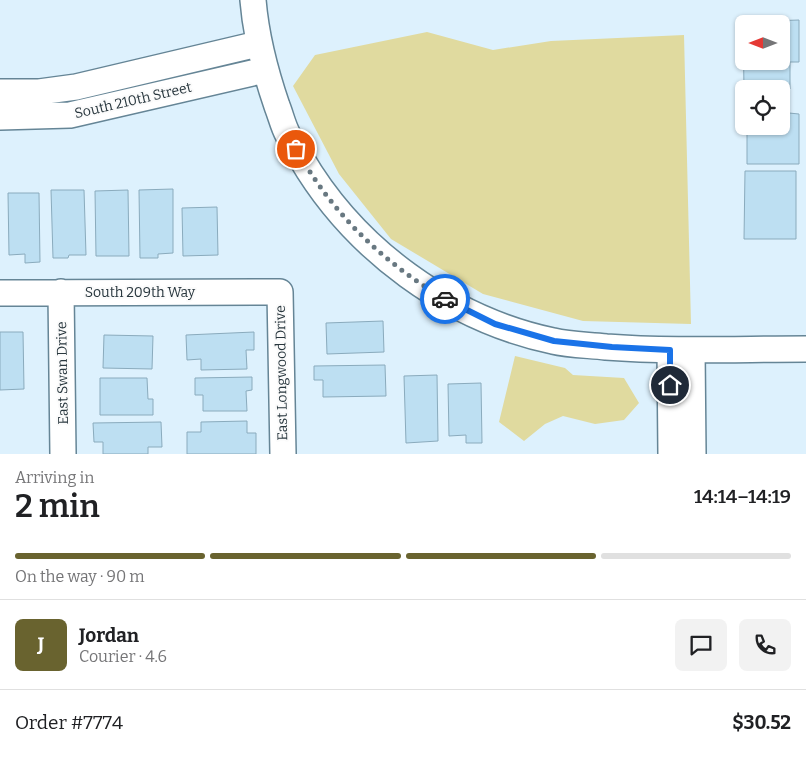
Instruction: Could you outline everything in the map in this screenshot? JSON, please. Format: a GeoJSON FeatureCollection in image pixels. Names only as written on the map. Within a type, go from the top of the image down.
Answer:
{"type":"FeatureCollection","features":[{"type":"Feature","properties":{"kind":"street"},"geometry":{"type":"LineString","coordinates":[[253,0],[258,44],[264,70],[288,135],[313,178],[346,221],[398,269],[444,298],[495,324],[554,341],[612,347],[681,350],[806,348]]}},
{"type":"Feature","properties":{"kind":"street","name":"South 210th Street"},"geometry":{"type":"LineString","coordinates":[[0,92],[39,92],[76,87],[258,44]]}},
{"type":"Feature","properties":{"kind":"street","name":"South 210th Street"},"geometry":{"type":"LineString","coordinates":[[0,117],[70,115],[264,70]]}},
{"type":"Feature","properties":{"kind":"street","name":"South 209th Way"},"geometry":{"type":"LineString","coordinates":[[0,292],[280,292]]}},
{"type":"Feature","properties":{"kind":"street","name":"East Swan Drive"},"geometry":{"type":"LineString","coordinates":[[61,292],[63,454]]}},
{"type":"Feature","properties":{"kind":"street","name":"East Longwood Drive"},"geometry":{"type":"LineString","coordinates":[[280,292],[283,454]]}},
{"type":"Feature","properties":{"kind":"street"},"geometry":{"type":"LineString","coordinates":[[671,454],[681,350]]}},
{"type":"Feature","properties":{"kind":"street"},"geometry":{"type":"LineString","coordinates":[[681,350],[693,454]]}},
{"type":"Feature","properties":{"kind":"shaded area"},"geometry":{"type":"Polygon","coordinates":[[[427,32],[493,50],[551,41],[684,35],[691,324],[583,321],[483,294],[391,239],[339,174],[293,86],[315,55],[427,32]]]}},
{"type":"Feature","properties":{"kind":"shaded area"},"geometry":{"type":"Polygon","coordinates":[[[515,356],[565,368],[573,375],[624,378],[639,403],[624,420],[595,424],[563,416],[545,424],[524,441],[499,422],[515,356]]]}},
{"type":"Feature","properties":{"kind":"building"},"geometry":{"type":"Polygon","coordinates":[[[790,20],[799,20],[799,62],[790,62],[790,20]]]}},
{"type":"Feature","properties":{"kind":"building"},"geometry":{"type":"Polygon","coordinates":[[[744,70],[790,70],[790,80],[744,80],[744,70]]]}},
{"type":"Feature","properties":{"kind":"building"},"geometry":{"type":"Polygon","coordinates":[[[790,113],[799,114],[799,164],[747,164],[747,135],[790,135],[790,113]]]}},
{"type":"Feature","properties":{"kind":"building"},"geometry":{"type":"Polygon","coordinates":[[[745,171],[796,171],[796,239],[744,239],[745,171]]]}},
{"type":"Feature","properties":{"kind":"building"},"geometry":{"type":"Polygon","coordinates":[[[173,189],[173,253],[158,254],[158,258],[140,258],[139,190],[173,189]]]}},
{"type":"Feature","properties":{"kind":"building"},"geometry":{"type":"Polygon","coordinates":[[[51,190],[84,190],[86,255],[69,255],[68,258],[53,258],[51,190]]]}},
{"type":"Feature","properties":{"kind":"building"},"geometry":{"type":"Polygon","coordinates":[[[128,190],[129,256],[96,256],[95,191],[128,190]]]}},
{"type":"Feature","properties":{"kind":"building"},"geometry":{"type":"Polygon","coordinates":[[[8,193],[39,193],[40,262],[25,263],[25,254],[9,255],[8,193]]]}},
{"type":"Feature","properties":{"kind":"building"},"geometry":{"type":"Polygon","coordinates":[[[217,207],[218,255],[183,256],[182,208],[217,207]]]}},
{"type":"Feature","properties":{"kind":"building"},"geometry":{"type":"Polygon","coordinates":[[[383,321],[384,352],[327,354],[326,323],[383,321]]]}},
{"type":"Feature","properties":{"kind":"building"},"geometry":{"type":"Polygon","coordinates":[[[0,332],[23,332],[24,389],[0,390],[0,332]]]}},
{"type":"Feature","properties":{"kind":"building"},"geometry":{"type":"Polygon","coordinates":[[[254,332],[254,350],[246,350],[247,369],[201,370],[201,359],[187,360],[186,335],[254,332]]]}},
{"type":"Feature","properties":{"kind":"building"},"geometry":{"type":"Polygon","coordinates":[[[104,335],[153,336],[152,369],[103,368],[104,335]]]}},
{"type":"Feature","properties":{"kind":"building"},"geometry":{"type":"Polygon","coordinates":[[[385,365],[386,396],[323,397],[323,380],[314,380],[314,366],[385,365]]]}},
{"type":"Feature","properties":{"kind":"building"},"geometry":{"type":"Polygon","coordinates":[[[437,375],[438,441],[406,443],[404,376],[437,375]]]}},
{"type":"Feature","properties":{"kind":"building"},"geometry":{"type":"Polygon","coordinates":[[[252,377],[252,390],[246,391],[247,411],[203,411],[203,395],[195,395],[195,378],[252,377]]]}},
{"type":"Feature","properties":{"kind":"building"},"geometry":{"type":"Polygon","coordinates":[[[100,378],[147,378],[148,399],[153,399],[153,415],[100,415],[100,378]]]}},
{"type":"Feature","properties":{"kind":"building"},"geometry":{"type":"Polygon","coordinates":[[[481,383],[482,443],[466,443],[466,435],[449,436],[448,384],[481,383]]]}},
{"type":"Feature","properties":{"kind":"building"},"geometry":{"type":"Polygon","coordinates":[[[247,421],[247,433],[256,433],[256,454],[187,454],[187,432],[201,432],[201,422],[247,421]]]}},
{"type":"Feature","properties":{"kind":"building"},"geometry":{"type":"Polygon","coordinates":[[[161,422],[162,447],[148,447],[148,454],[103,454],[103,442],[94,442],[93,423],[161,422]]]}},
{"type":"Feature","properties":{"kind":"way so far"},"geometry":{"type":"LineString","coordinates":[[296,149],[313,178],[346,221],[398,269],[445,299]]}},
{"type":"Feature","properties":{"kind":"route"},"geometry":{"type":"LineString","coordinates":[[445,299],[495,324],[554,341],[592,346],[670,350],[670,385]]}}]}
